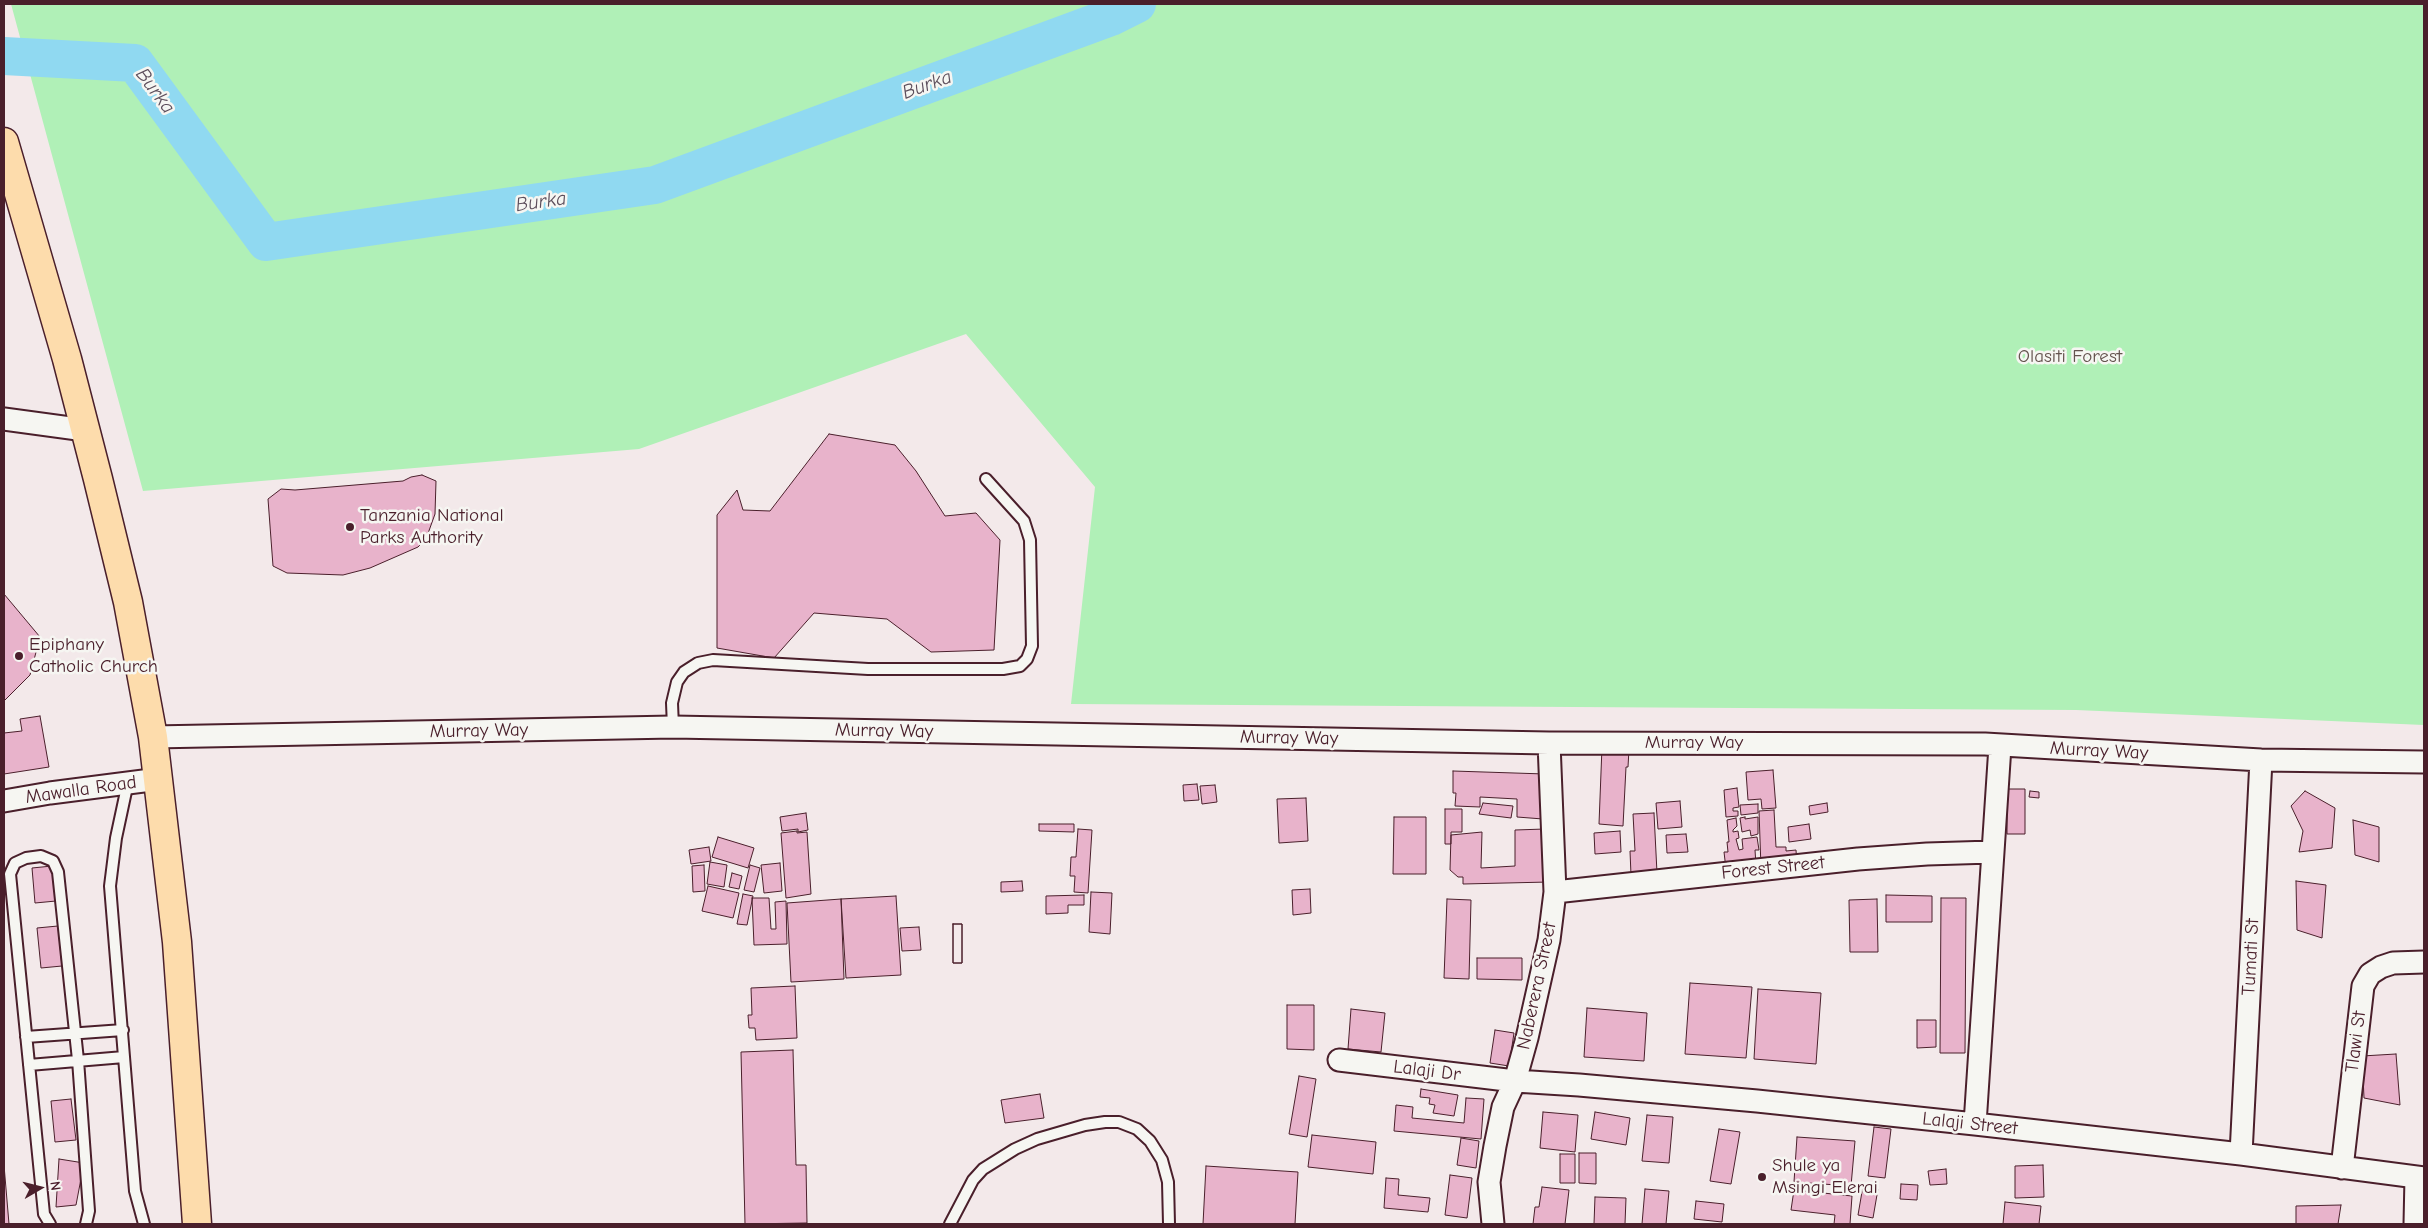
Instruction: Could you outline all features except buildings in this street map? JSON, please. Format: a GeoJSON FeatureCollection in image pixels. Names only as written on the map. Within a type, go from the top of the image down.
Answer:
{"type":"FeatureCollection","features":[{"type":"Feature","properties":{"kind":"highway"},"geometry":{"type":"LineString","coordinates":[[4,142],[86,430],[128,602],[153,737],[177,942],[197,1224]]}},
{"type":"Feature","properties":{"kind":"street"},"geometry":{"type":"LineString","coordinates":[[4,419],[86,430]]}},
{"type":"Feature","properties":{"kind":"street","name":"Murray Way"},"geometry":{"type":"LineString","coordinates":[[153,737],[673,727],[1550,743],[2000,746],[2261,760],[2424,762]]}},
{"type":"Feature","properties":{"kind":"street","name":"Naberera Street"},"geometry":{"type":"LineString","coordinates":[[1493,1224],[1489,1198],[1490,1172],[1503,1107],[1515,1081],[1528,1038],[1549,940],[1555,892],[1550,743]]}},
{"type":"Feature","properties":{"kind":"street"},"geometry":{"type":"LineString","coordinates":[[1975,1124],[2000,746]]}},
{"type":"Feature","properties":{"kind":"street","name":"Tumati St"},"geometry":{"type":"LineString","coordinates":[[2241,1154],[2261,760]]}},
{"type":"Feature","properties":{"kind":"street","name":"Mawalla Road"},"geometry":{"type":"LineString","coordinates":[[4,801],[159,779]]}},
{"type":"Feature","properties":{"kind":"street","name":"Forest Street"},"geometry":{"type":"LineString","coordinates":[[1555,892],[1868,858],[1992,852]]}},
{"type":"Feature","properties":{"kind":"street","name":"Tlawi St"},"geometry":{"type":"LineString","coordinates":[[2342,1168],[2363,986],[2370,974],[2381,967],[2393,963],[2424,962]]}},
{"type":"Feature","properties":{"kind":"street","name":"Lalaji Dr"},"geometry":{"type":"LineString","coordinates":[[1339,1060],[1515,1081]]}},
{"type":"Feature","properties":{"kind":"street","name":"Lalaji Street"},"geometry":{"type":"LineString","coordinates":[[1515,1081],[1757,1101],[1975,1124],[2241,1154],[2420,1178]]}},
{"type":"Feature","properties":{"kind":"street"},"geometry":{"type":"LineString","coordinates":[[2415,1224],[2420,1178]]}},
{"type":"Feature","properties":{"kind":"lane"},"geometry":{"type":"LineString","coordinates":[[673,727],[672,703],[677,682],[684,672],[698,663],[713,660],[868,669],[995,669],[1020,666],[1027,659],[1032,646],[1030,540],[1024,521],[986,479]]}},
{"type":"Feature","properties":{"kind":"lane"},"geometry":{"type":"LineString","coordinates":[[128,782],[116,838],[110,886],[135,1191],[144,1224]]}},
{"type":"Feature","properties":{"kind":"lane"},"geometry":{"type":"LineString","coordinates":[[50,1224],[44,1214],[10,874],[15,863],[26,858],[42,856],[53,860],[58,872],[78,1060],[89,1211],[86,1224]]}},
{"type":"Feature","properties":{"kind":"lane"},"geometry":{"type":"LineString","coordinates":[[26,1037],[123,1030]]}},
{"type":"Feature","properties":{"kind":"lane"},"geometry":{"type":"LineString","coordinates":[[30,1066],[124,1057]]}},
{"type":"Feature","properties":{"kind":"lane"},"geometry":{"type":"LineString","coordinates":[[950,1224],[973,1180],[983,1169],[1014,1149],[1037,1139],[1085,1125],[1119,1122],[1137,1129],[1150,1141],[1162,1160],[1168,1182],[1170,1224]]}},
{"type":"Feature","properties":{"kind":"green space","name":"Olasiti Forest"},"geometry":{"type":"Polygon","coordinates":[[[11,4],[2424,4],[2424,725],[2076,710],[1071,704],[1095,487],[966,334],[639,449],[143,491],[11,4]]]}},
{"type":"Feature","properties":{"kind":"waterway","name":"Burka"},"geometry":{"type":"LineString","coordinates":[[4,56],[135,63],[266,242],[655,185],[1111,17],[1137,4]]}},
{"type":"Feature","properties":{"kind":"place","name":"Tanzania National Parks Authority"},"geometry":{"type":"Point","coordinates":[350,527]}},
{"type":"Feature","properties":{"kind":"place","name":"Epiphany Catholic Church"},"geometry":{"type":"Point","coordinates":[19,656]}},
{"type":"Feature","properties":{"kind":"place","name":"Shule ya Msingi Elerai"},"geometry":{"type":"Point","coordinates":[1762,1177]}}]}
